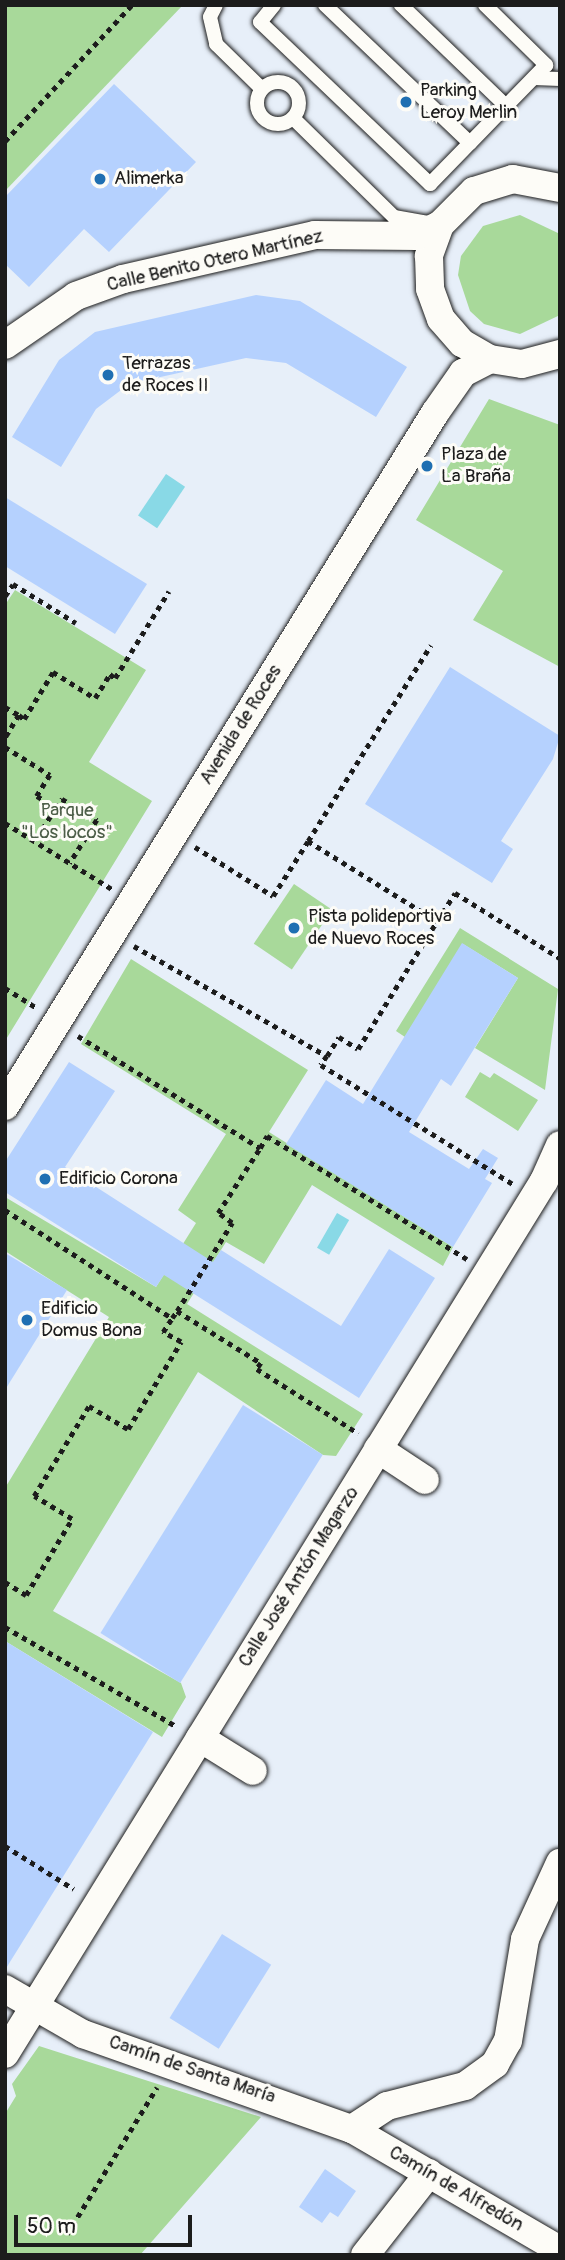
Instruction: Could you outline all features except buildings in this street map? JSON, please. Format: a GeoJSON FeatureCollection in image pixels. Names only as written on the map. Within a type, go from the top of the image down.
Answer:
{"type":"FeatureCollection","features":[{"type":"Feature","properties":{"kind":"street"},"geometry":{"type":"LineString","coordinates":[[555,181],[513,179],[474,191],[440,225],[429,256],[430,289],[441,319],[462,343],[490,359],[522,364],[560,354]]}},
{"type":"Feature","properties":{"kind":"street","name":"Calle Benito Otero Martínez"},"geometry":{"type":"LineString","coordinates":[[5,345],[76,296],[123,279],[316,235],[417,236],[440,225]]}},
{"type":"Feature","properties":{"kind":"street","name":"Avenida de Roces"},"geometry":{"type":"LineString","coordinates":[[5,1106],[435,413],[463,373],[490,359]]}},
{"type":"Feature","properties":{"kind":"street","name":"Calle José Antón Magarzo"},"geometry":{"type":"LineString","coordinates":[[5,2054],[188,1732],[368,1441],[560,1145]]}},
{"type":"Feature","properties":{"kind":"street"},"geometry":{"type":"LineString","coordinates":[[368,1441],[425,1480]]}},
{"type":"Feature","properties":{"kind":"street"},"geometry":{"type":"LineString","coordinates":[[188,1732],[253,1771]]}},
{"type":"Feature","properties":{"kind":"street"},"geometry":{"type":"LineString","coordinates":[[352,2129],[387,2106],[465,2086],[495,2064],[508,2041],[525,1939],[560,1863]]}},
{"type":"Feature","properties":{"kind":"street","name":"Camín de Santa María"},"geometry":{"type":"LineString","coordinates":[[5,1990],[83,2034],[352,2129]]}},
{"type":"Feature","properties":{"kind":"street","name":"Camín de Alfredón"},"geometry":{"type":"LineString","coordinates":[[352,2129],[560,2250]]}},
{"type":"Feature","properties":{"kind":"street"},"geometry":{"type":"LineString","coordinates":[[365,2255],[429,2173]]}},
{"type":"Feature","properties":{"kind":"lane"},"geometry":{"type":"LineString","coordinates":[[216,5],[211,17],[216,44],[262,89]]}},
{"type":"Feature","properties":{"kind":"lane"},"geometry":{"type":"LineString","coordinates":[[274,5],[260,22],[430,184],[546,65],[485,5]]}},
{"type":"Feature","properties":{"kind":"lane"},"geometry":{"type":"LineString","coordinates":[[325,5],[470,143]]}},
{"type":"Feature","properties":{"kind":"lane"},"geometry":{"type":"LineString","coordinates":[[401,5],[506,106]]}},
{"type":"Feature","properties":{"kind":"lane"},"geometry":{"type":"LineString","coordinates":[[534,78],[560,79]]}},
{"type":"Feature","properties":{"kind":"lane"},"geometry":{"type":"LineString","coordinates":[[277,81],[293,87],[300,103],[293,118],[278,124],[263,118],[257,103],[262,89],[277,81]]}},
{"type":"Feature","properties":{"kind":"lane"},"geometry":{"type":"LineString","coordinates":[[293,118],[394,217],[440,225]]}},
{"type":"Feature","properties":{"kind":"path"},"geometry":{"type":"LineString","coordinates":[[5,141],[132,5]]}},
{"type":"Feature","properties":{"kind":"path"},"geometry":{"type":"LineString","coordinates":[[5,596],[13,584],[76,623]]}},
{"type":"Feature","properties":{"kind":"path"},"geometry":{"type":"LineString","coordinates":[[5,707],[24,719],[53,672],[95,698],[110,674],[116,678],[169,591]]}},
{"type":"Feature","properties":{"kind":"path"},"geometry":{"type":"LineString","coordinates":[[195,847],[273,896],[431,645]]}},
{"type":"Feature","properties":{"kind":"path"},"geometry":{"type":"LineString","coordinates":[[5,738],[19,715]]}},
{"type":"Feature","properties":{"kind":"path"},"geometry":{"type":"LineString","coordinates":[[5,747],[50,775],[37,796],[56,808]]}},
{"type":"Feature","properties":{"kind":"path"},"geometry":{"type":"LineString","coordinates":[[35,841],[62,799],[97,820],[70,863]]}},
{"type":"Feature","properties":{"kind":"path"},"geometry":{"type":"LineString","coordinates":[[5,823],[113,889]]}},
{"type":"Feature","properties":{"kind":"path"},"geometry":{"type":"LineString","coordinates":[[308,841],[437,921]]}},
{"type":"Feature","properties":{"kind":"path"},"geometry":{"type":"LineString","coordinates":[[514,1184],[321,1065],[339,1037],[358,1049],[455,893],[560,958]]}},
{"type":"Feature","properties":{"kind":"path"},"geometry":{"type":"LineString","coordinates":[[134,946],[327,1056]]}},
{"type":"Feature","properties":{"kind":"path"},"geometry":{"type":"LineString","coordinates":[[5,988],[38,1008]]}},
{"type":"Feature","properties":{"kind":"path"},"geometry":{"type":"LineString","coordinates":[[78,1036],[260,1148]]}},
{"type":"Feature","properties":{"kind":"path"},"geometry":{"type":"LineString","coordinates":[[5,1582],[26,1595],[72,1519],[34,1496],[89,1406],[128,1429],[181,1342],[163,1332],[232,1223],[218,1213],[267,1136],[467,1259]]}},
{"type":"Feature","properties":{"kind":"path"},"geometry":{"type":"LineString","coordinates":[[5,1210],[172,1318]]}},
{"type":"Feature","properties":{"kind":"path"},"geometry":{"type":"LineString","coordinates":[[177,1311],[368,1441]]}},
{"type":"Feature","properties":{"kind":"path"},"geometry":{"type":"LineString","coordinates":[[5,1627],[188,1732]]}},
{"type":"Feature","properties":{"kind":"path"},"geometry":{"type":"LineString","coordinates":[[5,1846],[74,1889]]}},
{"type":"Feature","properties":{"kind":"path"},"geometry":{"type":"LineString","coordinates":[[66,2234],[163,2078]]}},
{"type":"Feature","properties":{"kind":"green space"},"geometry":{"type":"Polygon","coordinates":[[[5,5],[183,5],[5,191],[5,5]]]}},
{"type":"Feature","properties":{"kind":"green space"},"geometry":{"type":"Polygon","coordinates":[[[520,215],[560,234],[560,315],[520,334],[484,324],[470,311],[458,275],[461,256],[483,226],[520,215]]]}},
{"type":"Feature","properties":{"kind":"green space"},"geometry":{"type":"Polygon","coordinates":[[[489,399],[560,425],[560,667],[473,620],[503,571],[416,520],[489,399]]]}},
{"type":"Feature","properties":{"kind":"green space","name":"Parque \"Los locos\""},"geometry":{"type":"Polygon","coordinates":[[[15,590],[146,670],[89,762],[152,801],[5,1041],[5,605],[15,590]]]}},
{"type":"Feature","properties":{"kind":"green space","name":"Pista polideportiva de Nuevo Roces"},"geometry":{"type":"Polygon","coordinates":[[[294,884],[332,910],[292,969],[254,944],[294,884]]]}},
{"type":"Feature","properties":{"kind":"green space"},"geometry":{"type":"Polygon","coordinates":[[[460,928],[558,989],[545,1090],[475,1048],[518,978],[463,944],[405,1037],[396,1031],[460,928]]]}},
{"type":"Feature","properties":{"kind":"green space"},"geometry":{"type":"Polygon","coordinates":[[[131,959],[308,1070],[269,1132],[453,1247],[443,1266],[312,1185],[264,1264],[226,1242],[187,1304],[363,1414],[336,1456],[323,1455],[198,1372],[53,1611],[181,1683],[186,1697],[162,1737],[5,1641],[5,1488],[109,1317],[5,1251],[5,1197],[156,1287],[196,1223],[178,1210],[226,1134],[81,1044],[131,959]]]}},
{"type":"Feature","properties":{"kind":"green space"},"geometry":{"type":"Polygon","coordinates":[[[480,1072],[490,1078],[494,1073],[538,1100],[518,1131],[465,1097],[480,1072]]]}},
{"type":"Feature","properties":{"kind":"green space"},"geometry":{"type":"Polygon","coordinates":[[[39,2046],[261,2117],[140,2255],[5,2255],[5,2114],[16,2096],[12,2084],[39,2046]]]}},
{"type":"Feature","properties":{"kind":"water"},"geometry":{"type":"Polygon","coordinates":[[[166,474],[185,487],[157,528],[138,515],[166,474]]]}},
{"type":"Feature","properties":{"kind":"water"},"geometry":{"type":"Polygon","coordinates":[[[337,1213],[349,1220],[329,1255],[317,1248],[337,1213]]]}},
{"type":"Feature","properties":{"kind":"place","name":"Parking Leroy Merlin"},"geometry":{"type":"Point","coordinates":[406,102]}},
{"type":"Feature","properties":{"kind":"place","name":"Alimerka"},"geometry":{"type":"Point","coordinates":[100,179]}},
{"type":"Feature","properties":{"kind":"place","name":"Terrazas de Roces II"},"geometry":{"type":"Point","coordinates":[108,375]}},
{"type":"Feature","properties":{"kind":"place","name":"Plaza de La Braña"},"geometry":{"type":"Point","coordinates":[427,466]}},
{"type":"Feature","properties":{"kind":"place","name":"Pista polideportiva de Nuevo Roces"},"geometry":{"type":"Point","coordinates":[294,928]}},
{"type":"Feature","properties":{"kind":"place","name":"Edificio Corona"},"geometry":{"type":"Point","coordinates":[45,1179]}},
{"type":"Feature","properties":{"kind":"place","name":"Edificio Domus Bona"},"geometry":{"type":"Point","coordinates":[27,1320]}}]}
